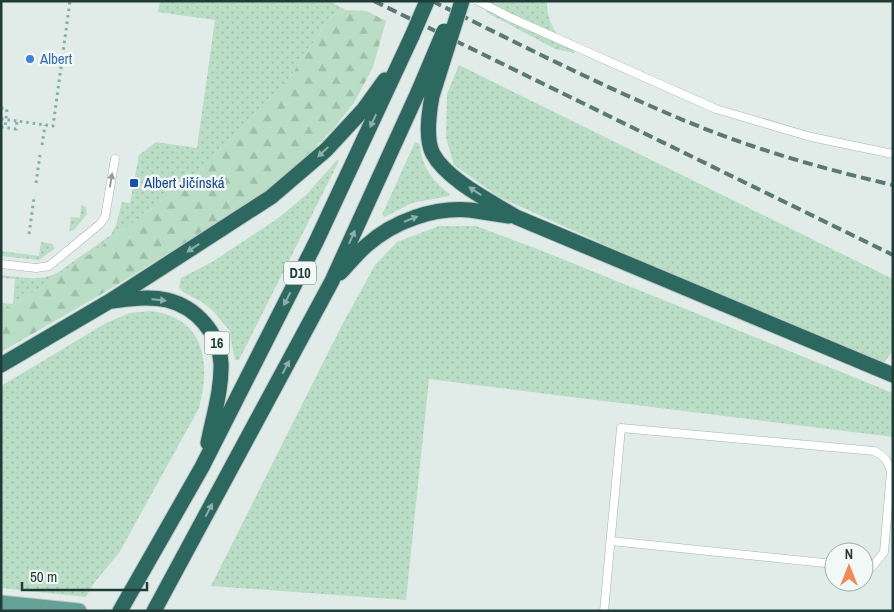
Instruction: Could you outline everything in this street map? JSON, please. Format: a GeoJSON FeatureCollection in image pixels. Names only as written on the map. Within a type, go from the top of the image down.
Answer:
{"type":"FeatureCollection","features":[{"type":"Feature","properties":{"kind":"highway","name":"D10"},"geometry":{"type":"LineString","coordinates":[[120,611],[202,466],[316,242],[427,1]]}},
{"type":"Feature","properties":{"kind":"highway","name":"D10"},"geometry":{"type":"LineString","coordinates":[[154,611],[332,281],[425,93],[457,1]]}},
{"type":"Feature","properties":{"kind":"highway"},"geometry":{"type":"LineString","coordinates":[[462,1],[425,93],[429,114],[432,153],[444,168],[471,189],[516,217],[893,375]]}},
{"type":"Feature","properties":{"kind":"highway"},"geometry":{"type":"LineString","coordinates":[[110,301],[271,197],[326,150],[391,76]]}},
{"type":"Feature","properties":{"kind":"highway"},"geometry":{"type":"LineString","coordinates":[[332,281],[367,244],[391,228],[417,216],[469,210],[516,217]]}},
{"type":"Feature","properties":{"kind":"highway","name":"16"},"geometry":{"type":"LineString","coordinates":[[1,365],[110,301],[142,298],[167,300],[192,310],[206,325],[216,340],[221,362],[216,405],[202,466]]}},
{"type":"Feature","properties":{"kind":"main road"},"geometry":{"type":"LineString","coordinates":[[1,603],[79,611]]}},
{"type":"Feature","properties":{"kind":"lane"},"geometry":{"type":"LineString","coordinates":[[478,1],[509,17],[716,109],[811,137],[893,154]]}},
{"type":"Feature","properties":{"kind":"lane"},"geometry":{"type":"LineString","coordinates":[[1,264],[36,268],[49,266],[100,224],[105,216],[115,159]]}},
{"type":"Feature","properties":{"kind":"lane"},"geometry":{"type":"LineString","coordinates":[[604,611],[621,428],[874,451],[883,455],[889,462],[891,472],[884,552],[874,564]]}},
{"type":"Feature","properties":{"kind":"lane"},"geometry":{"type":"LineString","coordinates":[[610,541],[824,563]]}},
{"type":"Feature","properties":{"kind":"path"},"geometry":{"type":"LineString","coordinates":[[4,119],[53,126],[70,1]]}},
{"type":"Feature","properties":{"kind":"path"},"geometry":{"type":"LineString","coordinates":[[1,108],[8,109],[3,127],[16,129],[17,121]]}},
{"type":"Feature","properties":{"kind":"path"},"geometry":{"type":"LineString","coordinates":[[42,145],[44,125]]}},
{"type":"Feature","properties":{"kind":"path"},"geometry":{"type":"LineString","coordinates":[[36,183],[40,155]]}},
{"type":"Feature","properties":{"kind":"path"},"geometry":{"type":"LineString","coordinates":[[29,234],[34,198]]}},
{"type":"Feature","properties":{"kind":"green space"},"geometry":{"type":"Polygon","coordinates":[[[160,1],[329,1],[346,10],[330,17],[291,76],[200,171],[116,236],[1,314],[1,303],[13,304],[15,279],[1,278],[1,275],[30,278],[50,276],[111,235],[116,225],[122,202],[130,203],[139,155],[156,142],[197,148],[215,20],[158,12],[160,1]]]}},
{"type":"Feature","properties":{"kind":"green space"},"geometry":{"type":"Polygon","coordinates":[[[491,1],[547,1],[551,24],[575,53],[555,49],[486,12],[491,1]]]}},
{"type":"Feature","properties":{"kind":"green space"},"geometry":{"type":"Polygon","coordinates":[[[346,10],[367,11],[386,21],[373,67],[354,103],[334,128],[309,154],[278,183],[248,205],[100,295],[1,352],[1,314],[116,236],[200,171],[291,76],[330,17],[346,10]]]}},
{"type":"Feature","properties":{"kind":"green space"},"geometry":{"type":"Polygon","coordinates":[[[459,65],[893,279],[893,350],[880,369],[499,197],[454,165],[446,138],[447,94],[459,65]]]}},
{"type":"Feature","properties":{"kind":"green space"},"geometry":{"type":"Polygon","coordinates":[[[415,142],[420,144],[425,166],[433,179],[450,194],[449,196],[412,203],[385,217],[382,215],[415,142]]]}},
{"type":"Feature","properties":{"kind":"green space"},"geometry":{"type":"Polygon","coordinates":[[[337,160],[339,161],[239,360],[235,360],[229,330],[213,311],[179,288],[181,278],[212,262],[277,219],[306,195],[337,160]]]}},
{"type":"Feature","properties":{"kind":"green space"},"geometry":{"type":"Polygon","coordinates":[[[81,205],[86,207],[87,214],[74,230],[69,232],[71,217],[80,218],[81,205]]]}},
{"type":"Feature","properties":{"kind":"green space"},"geometry":{"type":"Polygon","coordinates":[[[439,226],[476,226],[535,248],[893,393],[893,437],[429,379],[406,600],[211,586],[342,325],[375,265],[397,242],[439,226]]]}},
{"type":"Feature","properties":{"kind":"green space"},"geometry":{"type":"Polygon","coordinates":[[[41,242],[53,244],[54,249],[39,260],[1,256],[1,251],[39,256],[41,242]]]}},
{"type":"Feature","properties":{"kind":"green space"},"geometry":{"type":"Polygon","coordinates":[[[150,311],[168,315],[183,322],[193,332],[200,345],[204,375],[199,408],[119,553],[94,583],[86,597],[1,588],[1,386],[106,323],[130,313],[150,311]]]}},
{"type":"Feature","properties":{"kind":"railway"},"geometry":{"type":"LineString","coordinates":[[374,1],[893,255]]}},
{"type":"Feature","properties":{"kind":"railway"},"geometry":{"type":"LineString","coordinates":[[432,1],[645,104],[702,128],[783,156],[893,185]]}},
{"type":"Feature","properties":{"kind":"place","name":"Albert"},"geometry":{"type":"Point","coordinates":[30,59]}},
{"type":"Feature","properties":{"kind":"place","name":"Albert Jičínská"},"geometry":{"type":"Point","coordinates":[134,183]}}]}
